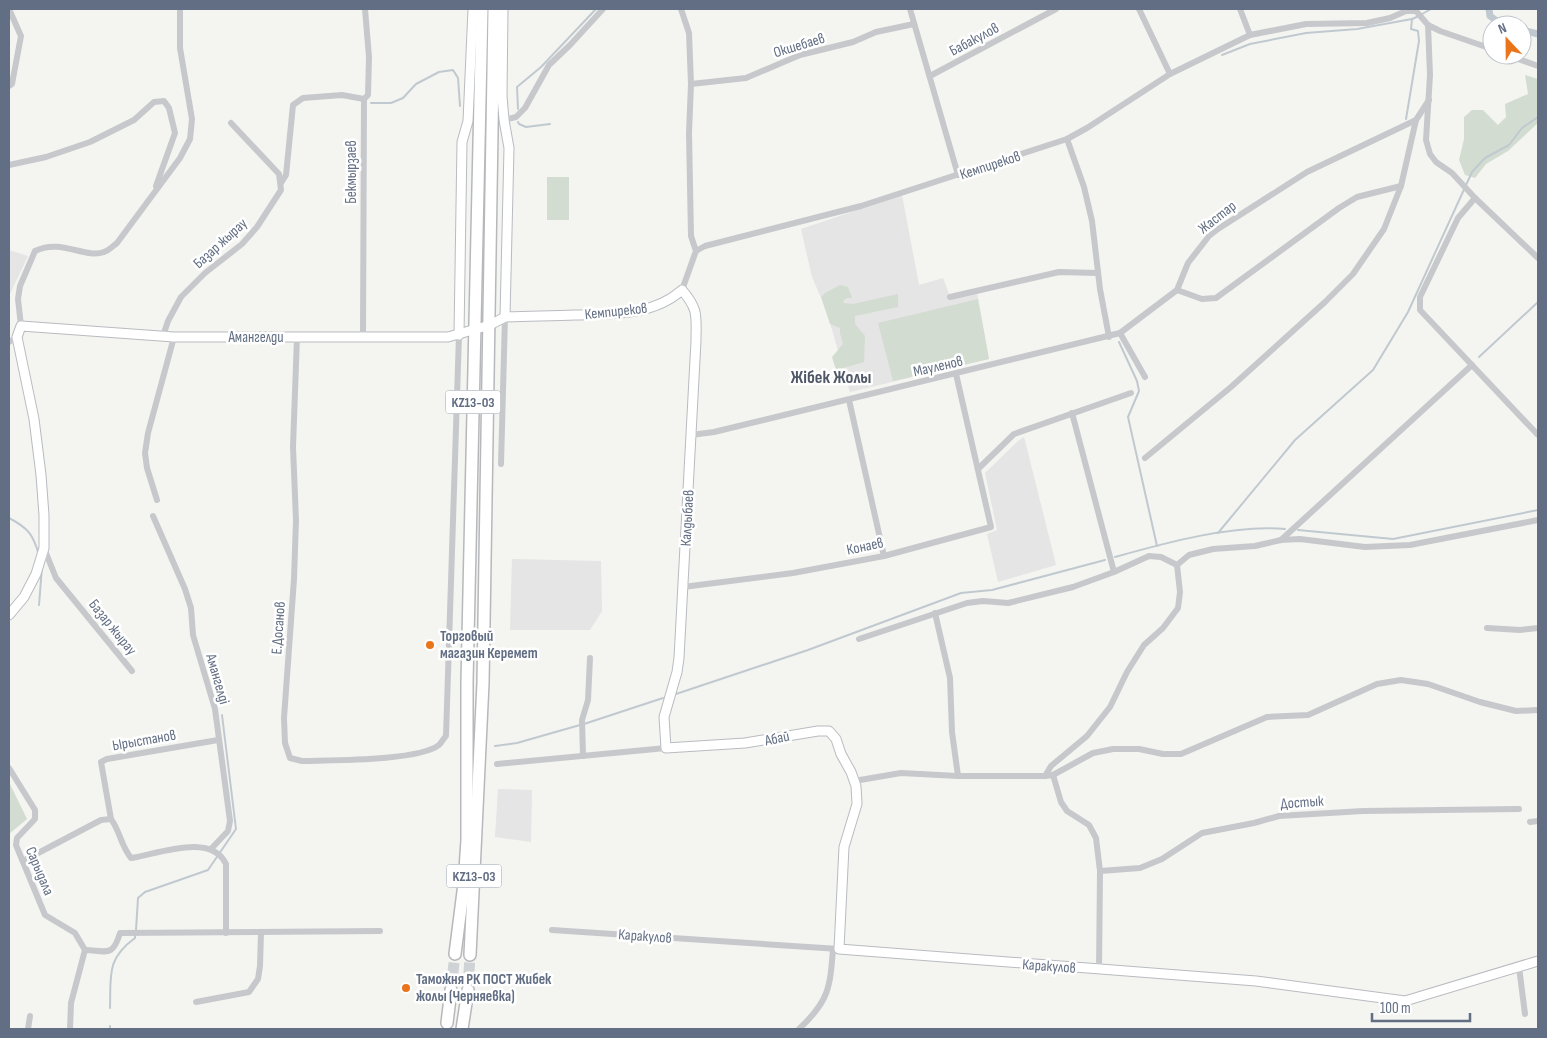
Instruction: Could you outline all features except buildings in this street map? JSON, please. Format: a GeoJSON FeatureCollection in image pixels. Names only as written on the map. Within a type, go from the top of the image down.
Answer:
{"type":"FeatureCollection","features":[{"type":"Feature","properties":{"kind":"highway","name":"KZ13-03"},"geometry":{"type":"LineString","coordinates":[[470,956],[475,873],[467,682],[482,9]]}},
{"type":"Feature","properties":{"kind":"highway","name":"KZ13-03"},"geometry":{"type":"LineString","coordinates":[[455,954],[464,884],[466,840],[483,683],[494,9]]}},
{"type":"Feature","properties":{"kind":"highway"},"geometry":{"type":"LineString","coordinates":[[467,682],[483,683]]}},
{"type":"Feature","properties":{"kind":"highway"},"geometry":{"type":"LineString","coordinates":[[447,1022],[451,990]]}},
{"type":"Feature","properties":{"kind":"highway"},"geometry":{"type":"LineString","coordinates":[[462,1029],[468,990]]}},
{"type":"Feature","properties":{"kind":"main road"},"geometry":{"type":"LineString","coordinates":[[459,335],[462,142],[468,121],[473,9]]}},
{"type":"Feature","properties":{"kind":"main road"},"geometry":{"type":"LineString","coordinates":[[503,9],[502,96],[509,148],[505,317]]}},
{"type":"Feature","properties":{"kind":"main road","name":"Кемпиреков"},"geometry":{"type":"LineString","coordinates":[[490,325],[505,317],[625,313],[662,304],[682,290]]}},
{"type":"Feature","properties":{"kind":"main road","name":"Калдыбаев"},"geometry":{"type":"LineString","coordinates":[[666,748],[664,717],[677,672],[696,341],[696,315],[692,302],[682,290]]}},
{"type":"Feature","properties":{"kind":"main road","name":"Амангелди"},"geometry":{"type":"LineString","coordinates":[[21,326],[174,337],[448,337],[490,325]]}},
{"type":"Feature","properties":{"kind":"main road"},"geometry":{"type":"LineString","coordinates":[[9,615],[24,597],[36,574],[44,548],[41,475],[34,419],[13,340],[21,326]]}},
{"type":"Feature","properties":{"kind":"main road","name":"Абай"},"geometry":{"type":"LineString","coordinates":[[666,748],[745,744],[795,734],[829,731],[836,739],[856,786],[857,804],[844,847],[836,949]]}},
{"type":"Feature","properties":{"kind":"main road","name":"Каракулов"},"geometry":{"type":"LineString","coordinates":[[836,949],[1256,981],[1404,1001],[1538,961]]}},
{"type":"Feature","properties":{"kind":"street"},"geometry":{"type":"LineString","coordinates":[[9,9],[21,36],[15,72],[12,84],[9,86]]}},
{"type":"Feature","properties":{"kind":"street"},"geometry":{"type":"LineString","coordinates":[[21,326],[18,299],[20,286],[35,251],[43,246],[59,246],[92,253],[104,252],[117,243],[180,158],[190,139],[192,119],[180,48],[180,9]]}},
{"type":"Feature","properties":{"kind":"street","name":"Бекмырзаев"},"geometry":{"type":"LineString","coordinates":[[363,337],[364,99],[368,94],[370,57],[365,9]]}},
{"type":"Feature","properties":{"kind":"street"},"geometry":{"type":"LineString","coordinates":[[504,120],[516,117],[525,108],[549,65],[603,9]]}},
{"type":"Feature","properties":{"kind":"street"},"geometry":{"type":"LineString","coordinates":[[681,9],[689,34],[691,84],[689,133],[691,236],[696,251],[682,290]]}},
{"type":"Feature","properties":{"kind":"street"},"geometry":{"type":"LineString","coordinates":[[910,9],[958,175]]}},
{"type":"Feature","properties":{"kind":"street","name":"Бабакулов"},"geometry":{"type":"LineString","coordinates":[[930,76],[1056,9]]}},
{"type":"Feature","properties":{"kind":"street"},"geometry":{"type":"LineString","coordinates":[[1139,9],[1170,74]]}},
{"type":"Feature","properties":{"kind":"street"},"geometry":{"type":"LineString","coordinates":[[1240,9],[1250,35]]}},
{"type":"Feature","properties":{"kind":"street","name":"Кемпиреков"},"geometry":{"type":"LineString","coordinates":[[696,251],[705,246],[861,206],[1067,138],[1087,128],[1170,74],[1250,35],[1306,24],[1368,22],[1416,10],[1428,24],[1482,45]]}},
{"type":"Feature","properties":{"kind":"street","name":"Окшебаев"},"geometry":{"type":"LineString","coordinates":[[691,84],[746,78],[800,55],[853,42],[876,32],[914,24]]}},
{"type":"Feature","properties":{"kind":"street"},"geometry":{"type":"LineString","coordinates":[[1428,24],[1429,100],[1426,140],[1430,154],[1436,162],[1452,173],[1475,198],[1538,258]]}},
{"type":"Feature","properties":{"kind":"street","name":"Базар жырау"},"geometry":{"type":"LineString","coordinates":[[163,336],[168,321],[181,297],[205,273],[242,244],[252,233],[281,190],[281,183],[286,175],[293,105],[303,98],[342,95],[364,99]]}},
{"type":"Feature","properties":{"kind":"street"},"geometry":{"type":"LineString","coordinates":[[1145,458],[1231,388],[1353,274],[1384,229],[1401,186],[1416,120],[1429,100]]}},
{"type":"Feature","properties":{"kind":"street"},"geometry":{"type":"LineString","coordinates":[[9,165],[46,157],[90,142],[134,120],[154,102],[164,101],[169,108],[175,133],[154,192]]}},
{"type":"Feature","properties":{"kind":"street","name":"Жастар"},"geometry":{"type":"LineString","coordinates":[[1177,290],[1188,262],[1218,228],[1307,172],[1416,120]]}},
{"type":"Feature","properties":{"kind":"street"},"geometry":{"type":"LineString","coordinates":[[231,123],[279,174],[281,183]]}},
{"type":"Feature","properties":{"kind":"street"},"geometry":{"type":"LineString","coordinates":[[1067,138],[1084,186],[1092,221],[1098,273],[1109,337]]}},
{"type":"Feature","properties":{"kind":"street"},"geometry":{"type":"LineString","coordinates":[[1177,290],[1202,299],[1216,298],[1345,204],[1357,197],[1401,186]]}},
{"type":"Feature","properties":{"kind":"street"},"geometry":{"type":"LineString","coordinates":[[1475,198],[1458,218],[1420,297],[1420,310],[1538,435]]}},
{"type":"Feature","properties":{"kind":"street"},"geometry":{"type":"LineString","coordinates":[[950,297],[1059,272],[1098,273]]}},
{"type":"Feature","properties":{"kind":"street","name":"Мауленов"},"geometry":{"type":"LineString","coordinates":[[691,435],[714,432],[1109,337],[1120,333],[1177,290]]}},
{"type":"Feature","properties":{"kind":"street"},"geometry":{"type":"LineString","coordinates":[[501,464],[505,317]]}},
{"type":"Feature","properties":{"kind":"street"},"geometry":{"type":"LineString","coordinates":[[1120,333],[1145,377]]}},
{"type":"Feature","properties":{"kind":"street","name":"Е.Досанов"},"geometry":{"type":"LineString","coordinates":[[297,336],[293,447],[296,520],[294,579],[284,718],[285,743],[290,758],[302,761],[385,758],[420,753],[439,745],[446,736],[459,335]]}},
{"type":"Feature","properties":{"kind":"street"},"geometry":{"type":"LineString","coordinates":[[157,500],[147,468],[145,454],[148,433],[174,337]]}},
{"type":"Feature","properties":{"kind":"street"},"geometry":{"type":"LineString","coordinates":[[1280,540],[1472,365]]}},
{"type":"Feature","properties":{"kind":"street","name":"Конаев"},"geometry":{"type":"LineString","coordinates":[[683,587],[793,574],[884,556],[991,527],[956,374]]}},
{"type":"Feature","properties":{"kind":"street"},"geometry":{"type":"LineString","coordinates":[[978,469],[1014,434],[1131,393]]}},
{"type":"Feature","properties":{"kind":"street"},"geometry":{"type":"LineString","coordinates":[[849,400],[884,556]]}},
{"type":"Feature","properties":{"kind":"street"},"geometry":{"type":"LineString","coordinates":[[1072,413],[1114,572]]}},
{"type":"Feature","properties":{"kind":"street","name":"Амангелді"},"geometry":{"type":"LineString","coordinates":[[153,516],[185,589],[191,608],[193,635],[215,709],[230,821],[228,831],[211,849]]}},
{"type":"Feature","properties":{"kind":"street"},"geometry":{"type":"LineString","coordinates":[[1177,565],[1189,555],[1213,550],[1255,546],[1280,540],[1300,539],[1365,547],[1410,545],[1538,520]]}},
{"type":"Feature","properties":{"kind":"street","name":"Базар жырау"},"geometry":{"type":"LineString","coordinates":[[44,548],[56,578],[132,671]]}},
{"type":"Feature","properties":{"kind":"street"},"geometry":{"type":"LineString","coordinates":[[860,639],[935,612],[967,603],[983,600],[1008,603],[1073,587],[1114,572],[1149,556],[1161,557],[1177,565]]}},
{"type":"Feature","properties":{"kind":"street"},"geometry":{"type":"LineString","coordinates":[[1045,776],[1051,766],[1086,736],[1110,707],[1127,672],[1144,645],[1163,628],[1178,608],[1180,592],[1177,565]]}},
{"type":"Feature","properties":{"kind":"street"},"geometry":{"type":"LineString","coordinates":[[935,612],[950,678],[952,732],[958,776]]}},
{"type":"Feature","properties":{"kind":"street"},"geometry":{"type":"LineString","coordinates":[[1487,628],[1520,630],[1538,628]]}},
{"type":"Feature","properties":{"kind":"street"},"geometry":{"type":"LineString","coordinates":[[583,756],[582,720],[588,700],[590,658]]}},
{"type":"Feature","properties":{"kind":"street"},"geometry":{"type":"LineString","coordinates":[[854,781],[901,773],[958,776],[1045,776],[1053,775],[1093,753],[1113,749],[1139,749],[1163,754],[1181,754],[1267,718],[1308,715],[1377,684],[1401,680],[1428,684],[1489,704],[1516,710],[1538,710]]}},
{"type":"Feature","properties":{"kind":"street","name":"Ырыстанов"},"geometry":{"type":"LineString","coordinates":[[211,849],[194,846],[131,858],[126,852],[118,828],[111,819],[101,762],[107,759],[218,740]]}},
{"type":"Feature","properties":{"kind":"street","name":"Абай"},"geometry":{"type":"LineString","coordinates":[[497,764],[666,748]]}},
{"type":"Feature","properties":{"kind":"street","name":"Сарыдала"},"geometry":{"type":"LineString","coordinates":[[9,768],[35,810],[35,820],[17,838],[16,845],[45,915],[74,933],[84,950]]}},
{"type":"Feature","properties":{"kind":"street"},"geometry":{"type":"LineString","coordinates":[[1053,775],[1067,811],[1089,825],[1096,838],[1100,871],[1100,970]]}},
{"type":"Feature","properties":{"kind":"street","name":"Достык"},"geometry":{"type":"LineString","coordinates":[[1100,871],[1140,868],[1162,860],[1202,833],[1279,816],[1363,810],[1519,809]]}},
{"type":"Feature","properties":{"kind":"street"},"geometry":{"type":"LineString","coordinates":[[23,861],[101,820],[111,819]]}},
{"type":"Feature","properties":{"kind":"street"},"geometry":{"type":"LineString","coordinates":[[1530,822],[1538,822]]}},
{"type":"Feature","properties":{"kind":"street"},"geometry":{"type":"LineString","coordinates":[[211,849],[222,857],[226,864],[226,933]]}},
{"type":"Feature","properties":{"kind":"street","name":"Каракулов"},"geometry":{"type":"LineString","coordinates":[[552,930],[836,949]]}},
{"type":"Feature","properties":{"kind":"street"},"geometry":{"type":"LineString","coordinates":[[70,1029],[71,1003],[84,950],[110,951],[116,947],[120,933],[380,931]]}},
{"type":"Feature","properties":{"kind":"street"},"geometry":{"type":"LineString","coordinates":[[196,1002],[249,992],[258,979],[261,932]]}},
{"type":"Feature","properties":{"kind":"street"},"geometry":{"type":"LineString","coordinates":[[799,1029],[827,995],[836,949]]}},
{"type":"Feature","properties":{"kind":"street"},"geometry":{"type":"LineString","coordinates":[[1519,967],[1525,1014]]}},
{"type":"Feature","properties":{"kind":"street"},"geometry":{"type":"LineString","coordinates":[[28,1029],[30,1016]]}},
{"type":"Feature","properties":{"kind":"shaded area"},"geometry":{"type":"Polygon","coordinates":[[[1525,75],[1538,79],[1538,123],[1508,151],[1486,164],[1475,178],[1465,175],[1459,160],[1464,139],[1464,117],[1472,110],[1483,110],[1498,125],[1506,117],[1505,104],[1528,94],[1525,75]]]}},
{"type":"Feature","properties":{"kind":"shaded area"},"geometry":{"type":"Polygon","coordinates":[[[547,177],[569,177],[569,220],[547,220],[547,177]]]}},
{"type":"Feature","properties":{"kind":"shaded area"},"geometry":{"type":"Polygon","coordinates":[[[902,195],[919,285],[943,278],[951,299],[977,293],[989,359],[850,392],[826,309],[812,277],[801,229],[902,195]]]}},
{"type":"Feature","properties":{"kind":"shaded area"},"geometry":{"type":"Polygon","coordinates":[[[9,250],[28,256],[9,296],[9,250]]]}},
{"type":"Feature","properties":{"kind":"shaded area"},"geometry":{"type":"Polygon","coordinates":[[[840,285],[848,287],[852,298],[847,298],[843,301],[844,303],[853,304],[898,294],[898,307],[855,316],[855,324],[865,336],[864,362],[836,370],[832,357],[843,344],[840,328],[830,324],[821,297],[840,285]]]}},
{"type":"Feature","properties":{"kind":"shaded area"},"geometry":{"type":"Polygon","coordinates":[[[978,299],[989,359],[893,381],[878,323],[978,299]]]}},
{"type":"Feature","properties":{"kind":"shaded area"},"geometry":{"type":"Polygon","coordinates":[[[1024,437],[1056,565],[998,582],[987,534],[997,530],[985,473],[1024,437]]]}},
{"type":"Feature","properties":{"kind":"shaded area"},"geometry":{"type":"Polygon","coordinates":[[[512,559],[601,561],[602,611],[590,630],[510,630],[512,559]]]}},
{"type":"Feature","properties":{"kind":"shaded area"},"geometry":{"type":"Polygon","coordinates":[[[9,782],[27,819],[9,834],[9,782]]]}},
{"type":"Feature","properties":{"kind":"shaded area"},"geometry":{"type":"Polygon","coordinates":[[[498,789],[532,790],[531,842],[495,837],[498,789]]]}},
{"type":"Feature","properties":{"kind":"waterway"},"geometry":{"type":"LineString","coordinates":[[518,109],[517,87],[541,67],[596,9]]}},
{"type":"Feature","properties":{"kind":"waterway"},"geometry":{"type":"LineString","coordinates":[[1422,14],[1431,9]]}},
{"type":"Feature","properties":{"kind":"waterway"},"geometry":{"type":"LineString","coordinates":[[1489,9],[1490,15]]}},
{"type":"Feature","properties":{"kind":"waterway"},"geometry":{"type":"LineString","coordinates":[[1222,55],[1250,44],[1306,33],[1357,29],[1419,16]]}},
{"type":"Feature","properties":{"kind":"waterway"},"geometry":{"type":"LineString","coordinates":[[1406,119],[1419,41],[1418,31],[1411,29],[1412,19]]}},
{"type":"Feature","properties":{"kind":"waterway"},"geometry":{"type":"LineString","coordinates":[[1532,32],[1538,34]]}},
{"type":"Feature","properties":{"kind":"waterway"},"geometry":{"type":"LineString","coordinates":[[371,103],[391,103],[403,98],[416,84],[439,72],[453,70],[458,78],[460,106]]}},
{"type":"Feature","properties":{"kind":"waterway"},"geometry":{"type":"LineString","coordinates":[[1218,533],[1295,440],[1373,370],[1408,312],[1472,172],[1485,158],[1509,145],[1522,128],[1538,117]]}},
{"type":"Feature","properties":{"kind":"waterway"},"geometry":{"type":"LineString","coordinates":[[518,122],[526,127],[550,124]]}},
{"type":"Feature","properties":{"kind":"waterway"},"geometry":{"type":"LineString","coordinates":[[1479,357],[1538,302]]}},
{"type":"Feature","properties":{"kind":"waterway"},"geometry":{"type":"LineString","coordinates":[[1119,342],[1137,381],[1139,391],[1128,417],[1157,546]]}},
{"type":"Feature","properties":{"kind":"waterway"},"geometry":{"type":"LineString","coordinates":[[1298,530],[1393,539],[1538,510]]}},
{"type":"Feature","properties":{"kind":"waterway"},"geometry":{"type":"LineString","coordinates":[[9,518],[29,532],[39,555]]}},
{"type":"Feature","properties":{"kind":"waterway"},"geometry":{"type":"LineString","coordinates":[[1115,557],[1222,532],[1244,529],[1285,529]]}},
{"type":"Feature","properties":{"kind":"waterway"},"geometry":{"type":"LineString","coordinates":[[676,694],[808,650],[961,593],[992,590],[1105,560]]}},
{"type":"Feature","properties":{"kind":"waterway"},"geometry":{"type":"LineString","coordinates":[[39,605],[42,567]]}},
{"type":"Feature","properties":{"kind":"waterway"},"geometry":{"type":"LineString","coordinates":[[584,724],[663,698]]}},
{"type":"Feature","properties":{"kind":"waterway"},"geometry":{"type":"LineString","coordinates":[[136,930],[138,898],[145,892],[208,870],[236,829],[222,715]]}},
{"type":"Feature","properties":{"kind":"waterway"},"geometry":{"type":"LineString","coordinates":[[495,746],[517,743],[580,725]]}},
{"type":"Feature","properties":{"kind":"waterway"},"geometry":{"type":"LineString","coordinates":[[110,1008],[112,969],[119,953],[135,938],[135,935]]}},
{"type":"Feature","properties":{"kind":"tunnel"},"geometry":{"type":"LineString","coordinates":[[451,990],[455,954]]}},
{"type":"Feature","properties":{"kind":"tunnel"},"geometry":{"type":"LineString","coordinates":[[468,990],[470,955]]}},
{"type":"Feature","properties":{"kind":"place","name":"Торговый магазин Керемет"},"geometry":{"type":"Point","coordinates":[430,645]}},
{"type":"Feature","properties":{"kind":"place","name":"Таможня РК ПОСТ Жибек жолы (Черняевка)"},"geometry":{"type":"Point","coordinates":[406,988]}},
{"type":"Feature","properties":{"kind":"district","name":"Жібек Жолы"},"geometry":{"type":"Point","coordinates":[831,377]}}]}
